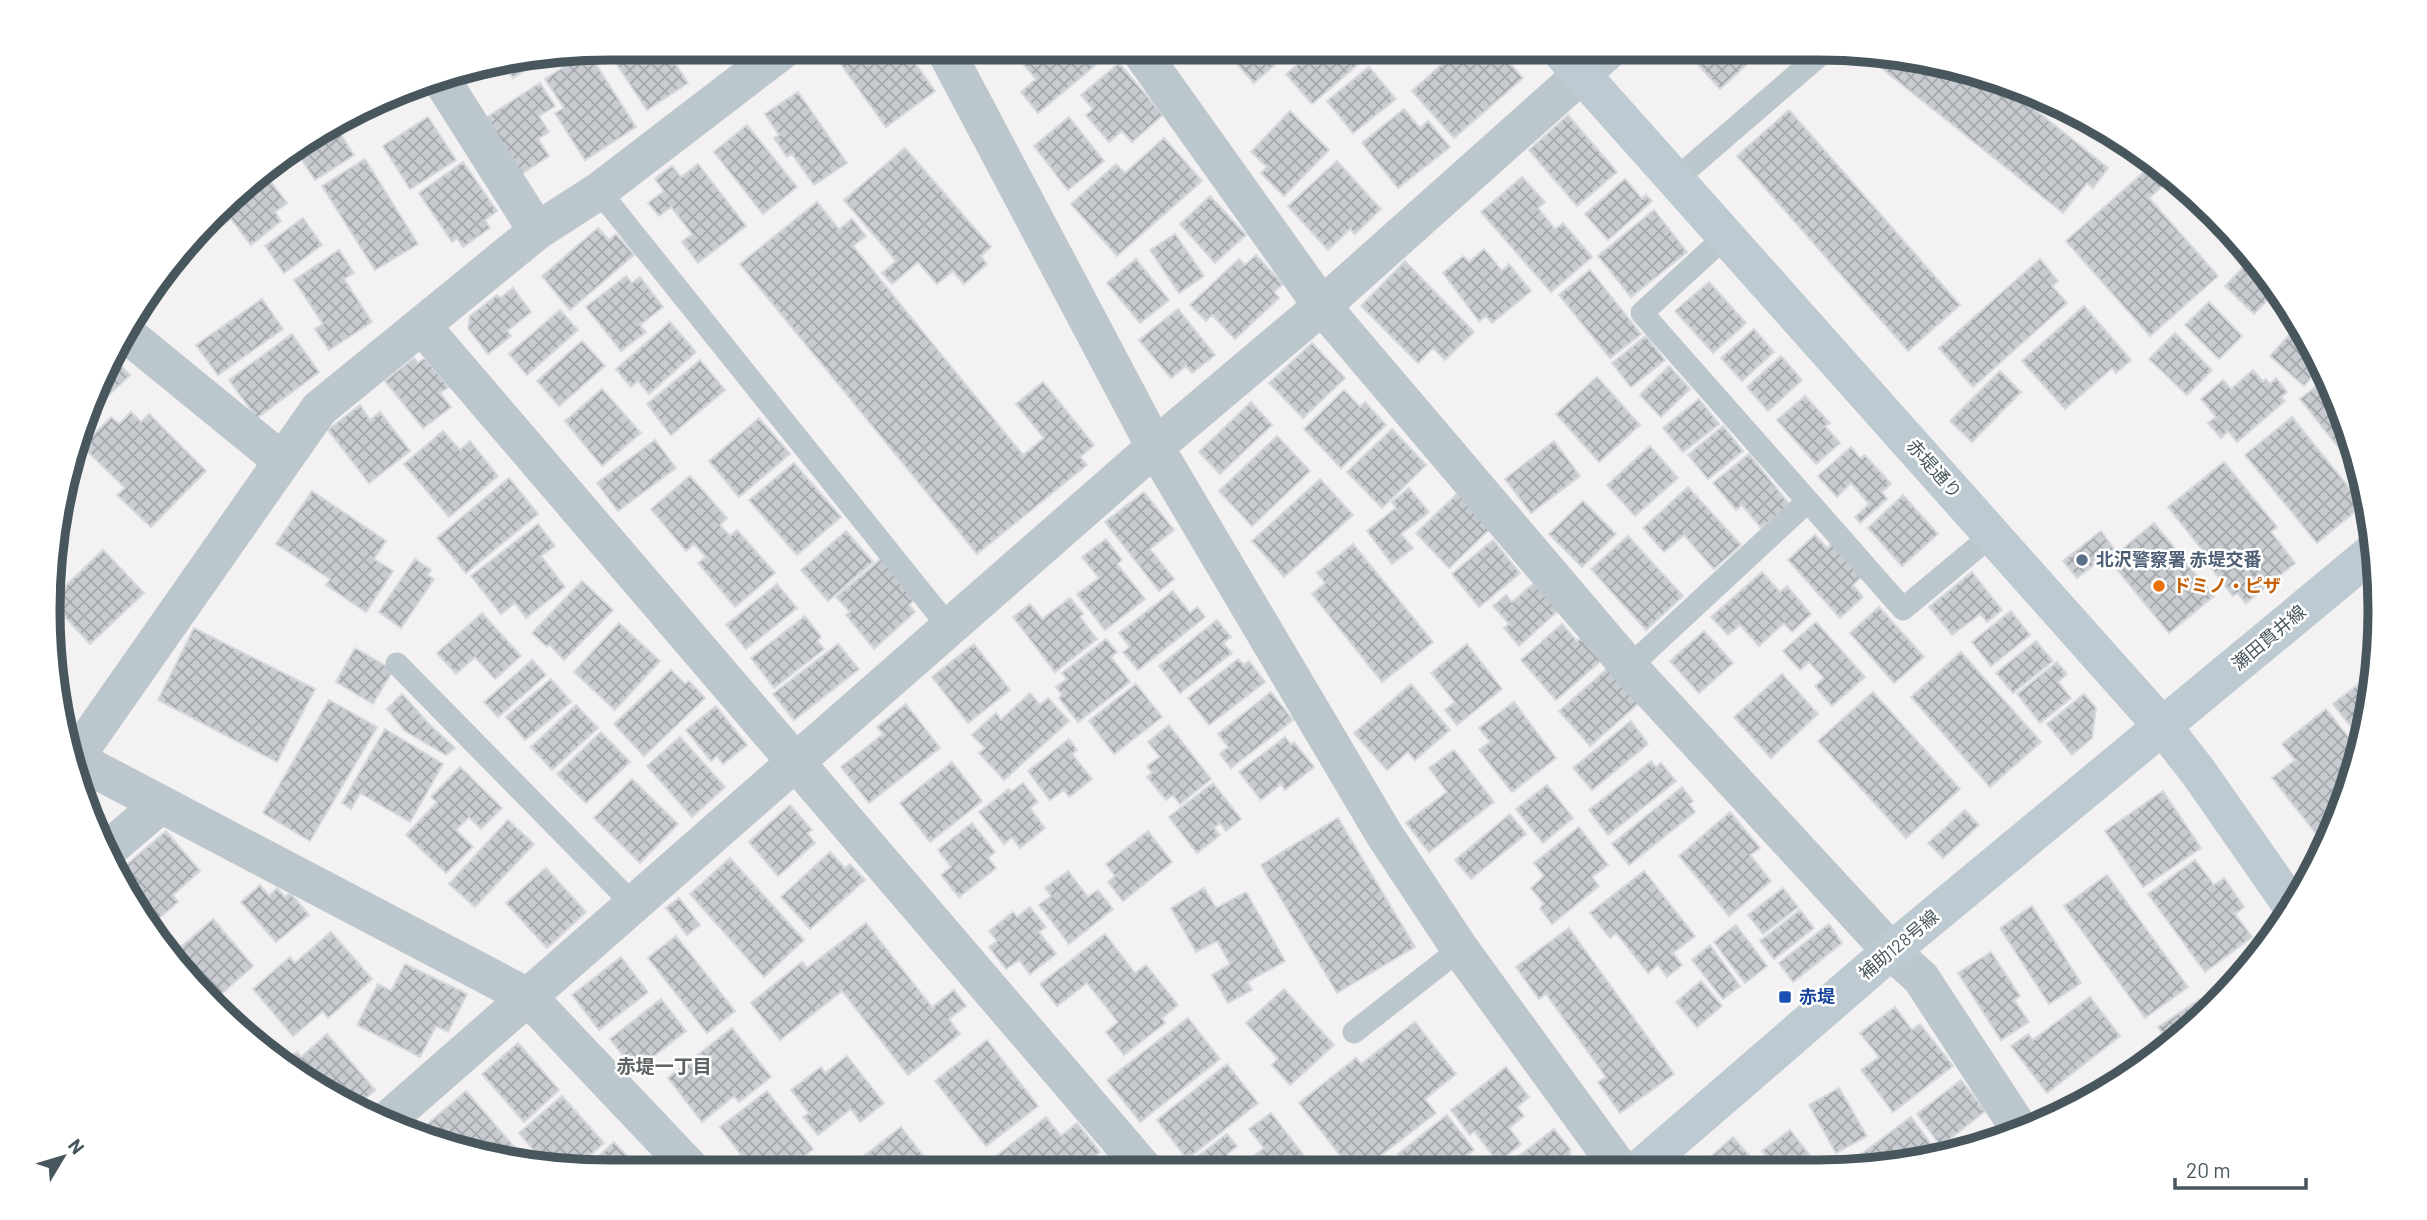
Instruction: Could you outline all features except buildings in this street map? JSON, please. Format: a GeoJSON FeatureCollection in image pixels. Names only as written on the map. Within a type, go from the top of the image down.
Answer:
{"type":"FeatureCollection","features":[{"type":"Feature","properties":{"kind":"street"},"geometry":{"type":"LineString","coordinates":[[78,753],[318,409],[537,231],[599,191],[770,60]]}},
{"type":"Feature","properties":{"kind":"street"},"geometry":{"type":"LineString","coordinates":[[950,60],[1155,447],[1384,834],[1460,949],[1613,1160]]}},
{"type":"Feature","properties":{"kind":"street"},"geometry":{"type":"LineString","coordinates":[[1147,60],[1322,306],[1629,667],[1891,951],[1921,978],[2016,1123]]}},
{"type":"Feature","properties":{"kind":"street"},"geometry":{"type":"LineString","coordinates":[[392,1116],[1155,447],[1322,306],[1569,61]]}},
{"type":"Feature","properties":{"kind":"street","name":"赤堤通り"},"geometry":{"type":"LineString","coordinates":[[1569,61],[2163,727],[2199,773],[2286,898]]}},
{"type":"Feature","properties":{"kind":"street"},"geometry":{"type":"LineString","coordinates":[[445,85],[537,231]]}},
{"type":"Feature","properties":{"kind":"street"},"geometry":{"type":"LineString","coordinates":[[422,326],[1136,1160]]}},
{"type":"Feature","properties":{"kind":"street"},"geometry":{"type":"LineString","coordinates":[[131,338],[282,461]]}},
{"type":"Feature","properties":{"kind":"street","name":"瀬田貫井線"},"geometry":{"type":"LineString","coordinates":[[2163,727],[2365,559]]}},
{"type":"Feature","properties":{"kind":"street","name":"補助128号線"},"geometry":{"type":"LineString","coordinates":[[1649,1160],[1891,951],[2163,727]]}},
{"type":"Feature","properties":{"kind":"street"},"geometry":{"type":"LineString","coordinates":[[81,761],[528,997],[683,1160]]}},
{"type":"Feature","properties":{"kind":"street"},"geometry":{"type":"LineString","coordinates":[[112,845],[161,804]]}},
{"type":"Feature","properties":{"kind":"lane"},"geometry":{"type":"LineString","coordinates":[[1675,180],[1814,60]]}},
{"type":"Feature","properties":{"kind":"lane"},"geometry":{"type":"LineString","coordinates":[[599,191],[949,627]]}},
{"type":"Feature","properties":{"kind":"lane"},"geometry":{"type":"LineString","coordinates":[[1726,236],[1642,313],[1903,609],[1992,535]]}},
{"type":"Feature","properties":{"kind":"lane"},"geometry":{"type":"LineString","coordinates":[[1629,667],[1808,501]]}},
{"type":"Feature","properties":{"kind":"lane"},"geometry":{"type":"LineString","coordinates":[[397,664],[633,904]]}},
{"type":"Feature","properties":{"kind":"lane"},"geometry":{"type":"LineString","coordinates":[[1354,1032],[1460,949]]}},
{"type":"Feature","properties":{"kind":"place","name":"北沢警察署 赤堤交番"},"geometry":{"type":"Point","coordinates":[2082,560]}},
{"type":"Feature","properties":{"kind":"place","name":"ドミノ・ピザ"},"geometry":{"type":"Point","coordinates":[2159,586]}},
{"type":"Feature","properties":{"kind":"place","name":"赤堤"},"geometry":{"type":"Point","coordinates":[1785,997]}},
{"type":"Feature","properties":{"kind":"district","name":"赤堤一丁目"},"geometry":{"type":"Point","coordinates":[664,1066]}}]}
